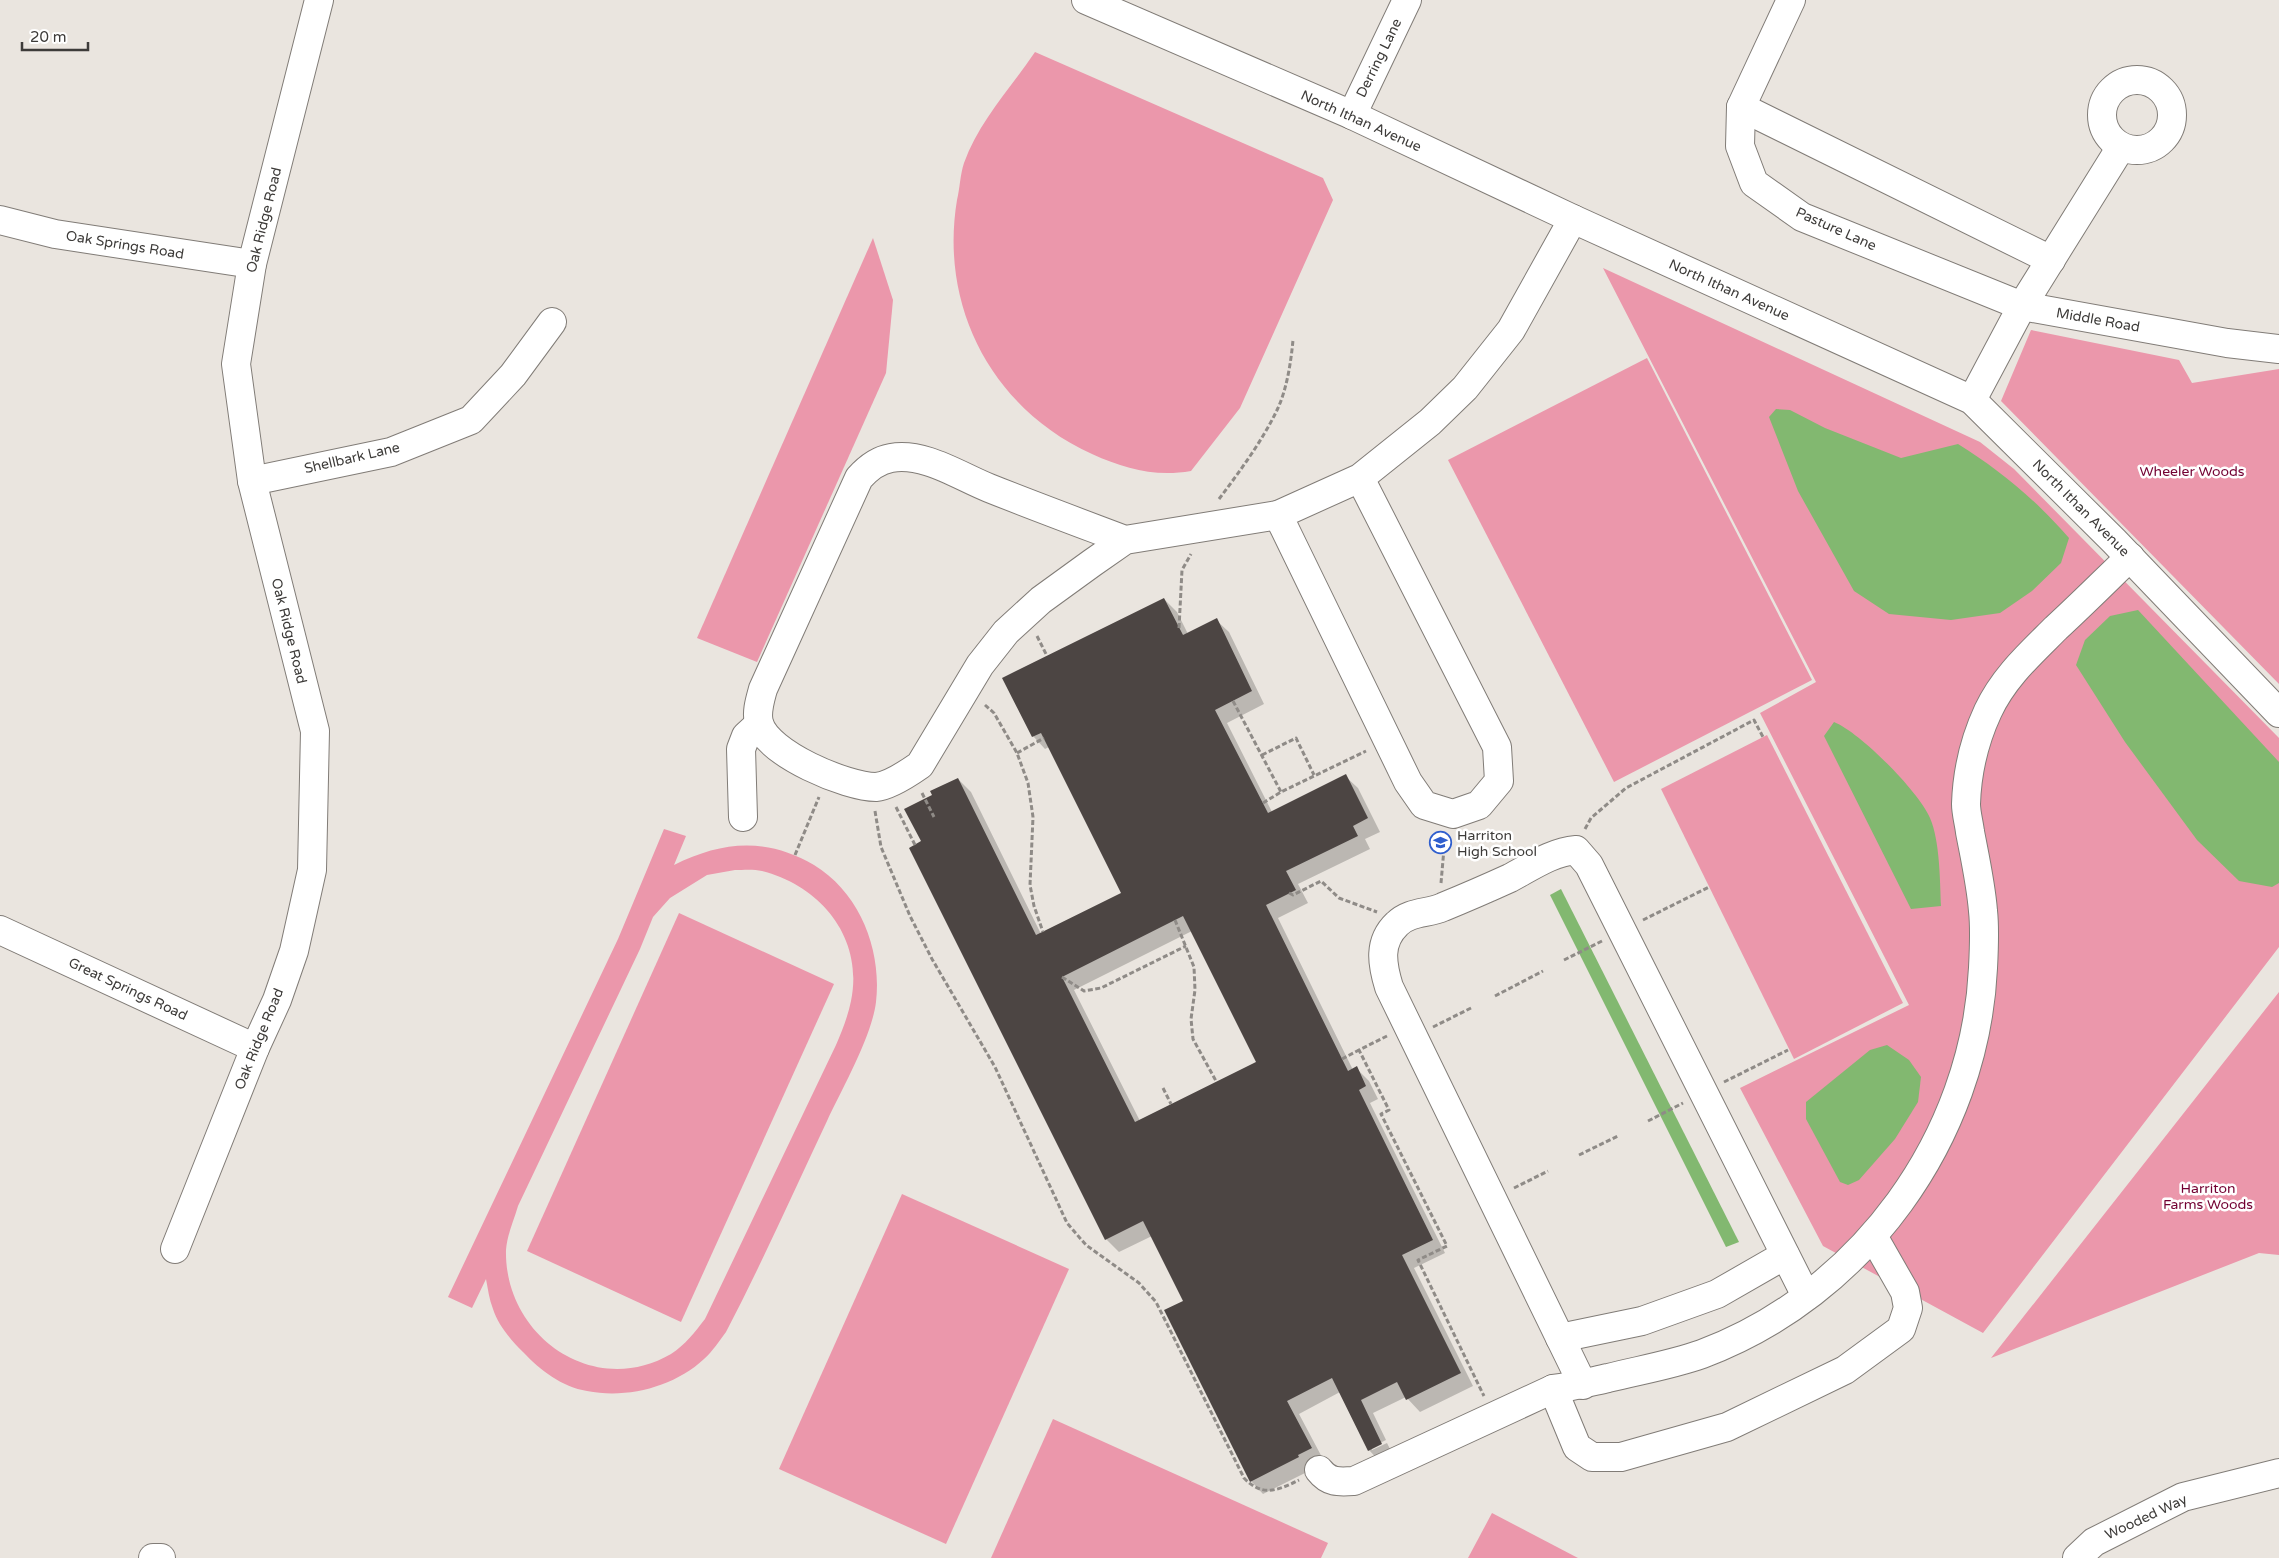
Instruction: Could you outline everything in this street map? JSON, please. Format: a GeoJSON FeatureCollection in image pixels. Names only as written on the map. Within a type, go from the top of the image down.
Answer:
{"type":"FeatureCollection","features":[{"type":"Feature","properties":{"kind":"street","name":"Oak Ridge Road"},"geometry":{"type":"LineString","coordinates":[[175,1249],[255,1048],[277,1000],[294,951],[312,870],[315,731],[252,481],[236,364],[252,264],[319,0]]}},
{"type":"Feature","properties":{"kind":"street","name":"North Ithan Avenue"},"geometry":{"type":"LineString","coordinates":[[1086,0],[1352,115],[1573,220],[1972,400],[2130,557],[2279,713]]}},
{"type":"Feature","properties":{"kind":"street","name":"Derring Lane"},"geometry":{"type":"LineString","coordinates":[[1352,115],[1406,0]]}},
{"type":"Feature","properties":{"kind":"street","name":"Pasture Lane"},"geometry":{"type":"LineString","coordinates":[[1791,0],[1741,107],[1740,146],[1754,183],[1802,217],[2022,306]]}},
{"type":"Feature","properties":{"kind":"street"},"geometry":{"type":"LineString","coordinates":[[1741,107],[2050,260]]}},
{"type":"Feature","properties":{"kind":"street"},"geometry":{"type":"LineString","coordinates":[[1972,400],[2022,306],[2121,147]]}},
{"type":"Feature","properties":{"kind":"street","name":"Oak Springs Road"},"geometry":{"type":"LineString","coordinates":[[0,220],[55,234],[252,264]]}},
{"type":"Feature","properties":{"kind":"street"},"geometry":{"type":"LineString","coordinates":[[1125,540],[989,488],[926,461],[890,458],[867,469],[860,478],[764,690],[758,707],[759,724],[769,739],[781,751],[831,776],[860,785],[878,787],[907,774],[920,764],[928,754],[980,665],[1006,632],[1041,600],[1125,540],[1278,515],[1360,478],[1430,422],[1464,388],[1511,330],[1573,220]]}},
{"type":"Feature","properties":{"kind":"street","name":"Middle Road"},"geometry":{"type":"LineString","coordinates":[[2022,306],[2228,343],[2279,349]]}},
{"type":"Feature","properties":{"kind":"street","name":"Shellbark Lane"},"geometry":{"type":"LineString","coordinates":[[252,481],[391,452],[471,420],[513,375],[552,322]]}},
{"type":"Feature","properties":{"kind":"street"},"geometry":{"type":"LineString","coordinates":[[1278,515],[1408,782],[1424,805],[1453,814],[1480,805],[1499,781],[1496,747],[1360,478]]}},
{"type":"Feature","properties":{"kind":"street"},"geometry":{"type":"LineString","coordinates":[[1319,1470],[1324,1476],[1335,1482],[1354,1482],[1553,1389],[1583,1385],[1607,1378],[1653,1370],[1703,1354],[1747,1334],[1784,1312],[1831,1277],[1873,1236],[1905,1196],[1937,1146],[1961,1086],[1978,1026],[1983,968],[1983,911],[1966,806],[1973,754],[1988,711],[2011,673],[2130,557]]}},
{"type":"Feature","properties":{"kind":"street"},"geometry":{"type":"LineString","coordinates":[[743,817],[740,749],[746,736],[759,724]]}},
{"type":"Feature","properties":{"kind":"street"},"geometry":{"type":"LineString","coordinates":[[1583,1385],[1389,987],[1382,966],[1383,944],[1398,923],[1416,913],[1438,910],[1509,878],[1562,851],[1576,850],[1589,865],[1806,1296]]}},
{"type":"Feature","properties":{"kind":"street","name":"Great Springs Road"},"geometry":{"type":"LineString","coordinates":[[0,930],[255,1048]]}},
{"type":"Feature","properties":{"kind":"street"},"geometry":{"type":"LineString","coordinates":[[1553,1389],[1577,1447],[1592,1457],[1621,1457],[1727,1426],[1845,1370],[1901,1329],[1908,1308],[1905,1292],[1873,1236]]}},
{"type":"Feature","properties":{"kind":"street"},"geometry":{"type":"LineString","coordinates":[[1560,1338],[1642,1321],[1716,1294],[1785,1254]]}},
{"type":"Feature","properties":{"kind":"street","name":"Wooded Way"},"geometry":{"type":"LineString","coordinates":[[2077,1558],[2094,1542],[2183,1497],[2279,1473]]}},
{"type":"Feature","properties":{"kind":"street"},"geometry":{"type":"LineString","coordinates":[[154,1558],[161,1558]]}},
{"type":"Feature","properties":{"kind":"path"},"geometry":{"type":"LineString","coordinates":[[1217,502],[1257,444],[1278,407],[1290,364],[1293,340]]}},
{"type":"Feature","properties":{"kind":"path"},"geometry":{"type":"LineString","coordinates":[[1179,628],[1182,570],[1195,547]]}},
{"type":"Feature","properties":{"kind":"path"},"geometry":{"type":"LineString","coordinates":[[1036,634],[1047,656]]}},
{"type":"Feature","properties":{"kind":"path"},"geometry":{"type":"LineString","coordinates":[[1233,701],[1280,792]]}},
{"type":"Feature","properties":{"kind":"path"},"geometry":{"type":"LineString","coordinates":[[982,703],[994,713],[1017,753],[1028,783],[1033,818],[1030,885],[1034,906],[1044,932]]}},
{"type":"Feature","properties":{"kind":"path"},"geometry":{"type":"LineString","coordinates":[[1581,836],[1591,818],[1626,788],[1635,783],[1754,720],[1763,737]]}},
{"type":"Feature","properties":{"kind":"path"},"geometry":{"type":"LineString","coordinates":[[1017,753],[1044,738]]}},
{"type":"Feature","properties":{"kind":"path"},"geometry":{"type":"LineString","coordinates":[[1262,755],[1296,738],[1314,775]]}},
{"type":"Feature","properties":{"kind":"path"},"geometry":{"type":"LineString","coordinates":[[1263,803],[1280,792],[1368,750]]}},
{"type":"Feature","properties":{"kind":"path"},"geometry":{"type":"LineString","coordinates":[[921,792],[934,817]]}},
{"type":"Feature","properties":{"kind":"path"},"geometry":{"type":"LineString","coordinates":[[796,855],[820,796]]}},
{"type":"Feature","properties":{"kind":"path"},"geometry":{"type":"LineString","coordinates":[[894,805],[915,845]]}},
{"type":"Feature","properties":{"kind":"path"},"geometry":{"type":"LineString","coordinates":[[875,810],[881,847],[910,916],[932,959],[995,1067],[1067,1223],[1086,1245],[1139,1284],[1156,1302],[1244,1478],[1253,1486],[1266,1491],[1284,1488],[1319,1470]]}},
{"type":"Feature","properties":{"kind":"path"},"geometry":{"type":"LineString","coordinates":[[1440,888],[1446,832]]}},
{"type":"Feature","properties":{"kind":"path"},"geometry":{"type":"LineString","coordinates":[[1289,894],[1293,895],[1320,881],[1339,898],[1380,913]]}},
{"type":"Feature","properties":{"kind":"path"},"geometry":{"type":"LineString","coordinates":[[1642,921],[1708,887]]}},
{"type":"Feature","properties":{"kind":"path"},"geometry":{"type":"LineString","coordinates":[[1175,920],[1194,967],[1195,990],[1191,1019],[1193,1039],[1216,1081]]}},
{"type":"Feature","properties":{"kind":"path"},"geometry":{"type":"LineString","coordinates":[[1564,960],[1610,937]]}},
{"type":"Feature","properties":{"kind":"path"},"geometry":{"type":"LineString","coordinates":[[1062,977],[1084,991],[1101,988],[1186,946]]}},
{"type":"Feature","properties":{"kind":"path"},"geometry":{"type":"LineString","coordinates":[[1494,996],[1543,971]]}},
{"type":"Feature","properties":{"kind":"path"},"geometry":{"type":"LineString","coordinates":[[1426,1030],[1473,1007]]}},
{"type":"Feature","properties":{"kind":"path"},"geometry":{"type":"LineString","coordinates":[[1342,1059],[1394,1032]]}},
{"type":"Feature","properties":{"kind":"path"},"geometry":{"type":"LineString","coordinates":[[1359,1050],[1389,1110],[1381,1114],[1447,1246],[1418,1260],[1487,1401]]}},
{"type":"Feature","properties":{"kind":"path"},"geometry":{"type":"LineString","coordinates":[[1717,1086],[1788,1050]]}},
{"type":"Feature","properties":{"kind":"path"},"geometry":{"type":"LineString","coordinates":[[1163,1088],[1172,1104]]}},
{"type":"Feature","properties":{"kind":"path"},"geometry":{"type":"LineString","coordinates":[[1648,1121],[1688,1101]]}},
{"type":"Feature","properties":{"kind":"path"},"geometry":{"type":"LineString","coordinates":[[1579,1155],[1618,1136]]}},
{"type":"Feature","properties":{"kind":"path"},"geometry":{"type":"LineString","coordinates":[[1507,1192],[1548,1171]]}},
{"type":"Feature","properties":{"kind":"green space"},"geometry":{"type":"Polygon","coordinates":[[[1035,52],[1323,178],[1333,200],[1240,408],[1191,471],[1165,473],[1128,468],[1092,454],[1057,435],[1027,411],[1001,382],[981,351],[966,316],[957,279],[954,240],[957,200],[964,163],[978,133],[1035,52]]]}},
{"type":"Feature","properties":{"kind":"green space"},"geometry":{"type":"Polygon","coordinates":[[[873,238],[893,300],[886,373],[757,662],[697,638],[873,238]]]}},
{"type":"Feature","properties":{"kind":"green space"},"geometry":{"type":"Polygon","coordinates":[[[1603,268],[1980,442],[2014,469],[2279,738],[2279,947],[1983,1333],[1823,1246],[1740,1088],[1909,1005],[1760,713],[1816,682],[1603,268]]]}},
{"type":"Feature","properties":{"kind":"green space","name":"Wheeler Woods"},"geometry":{"type":"Polygon","coordinates":[[[2031,330],[2179,360],[2192,383],[2279,369],[2279,684],[2001,401],[2031,330]]]}},
{"type":"Feature","properties":{"kind":"green space"},"geometry":{"type":"Polygon","coordinates":[[[1647,358],[1812,680],[1614,782],[1448,460],[1647,358]]]}},
{"type":"Feature","properties":{"kind":"green space"},"geometry":{"type":"Polygon","coordinates":[[[1767,735],[1903,1003],[1794,1059],[1661,789],[1767,735]]]}},
{"type":"Feature","properties":{"kind":"green space"},"geometry":{"type":"Polygon","coordinates":[[[664,829],[686,836],[674,865],[709,851],[727,847],[761,846],[796,856],[814,865],[844,891],[855,907],[871,943],[877,982],[873,1016],[863,1046],[726,1332],[704,1359],[679,1377],[664,1384],[634,1392],[602,1393],[578,1389],[560,1382],[530,1359],[498,1321],[490,1302],[486,1279],[472,1308],[448,1297],[618,939],[664,829]],[[735,870],[707,875],[670,898],[653,917],[640,949],[518,1206],[511,1228],[506,1250],[509,1281],[520,1309],[537,1333],[559,1351],[584,1364],[612,1369],[642,1366],[671,1354],[681,1347],[705,1319],[836,1045],[847,1018],[853,978],[851,956],[844,936],[834,918],[820,902],[803,889],[783,878],[759,870],[735,870]]]}},
{"type":"Feature","properties":{"kind":"green space"},"geometry":{"type":"Polygon","coordinates":[[[679,913],[834,984],[681,1322],[527,1251],[679,913]]]}},
{"type":"Feature","properties":{"kind":"green space","name":"Harriton Farms Woods"},"geometry":{"type":"Polygon","coordinates":[[[2279,992],[2279,1255],[2259,1253],[1991,1358],[2279,992]]]}},
{"type":"Feature","properties":{"kind":"green space"},"geometry":{"type":"Polygon","coordinates":[[[902,1194],[1069,1269],[946,1544],[779,1469],[902,1194]]]}},
{"type":"Feature","properties":{"kind":"green space"},"geometry":{"type":"Polygon","coordinates":[[[1053,1419],[1328,1543],[1321,1558],[991,1558],[1053,1419]]]}},
{"type":"Feature","properties":{"kind":"green space"},"geometry":{"type":"Polygon","coordinates":[[[1492,1513],[1578,1558],[1468,1558],[1492,1513]]]}},
{"type":"Feature","properties":{"kind":"shaded area"},"geometry":{"type":"Polygon","coordinates":[[[1776,409],[1790,410],[1825,428],[1901,458],[1958,444],[1989,464],[2017,487],[2044,511],[2069,538],[2061,563],[2032,591],[2000,613],[1951,620],[1889,614],[1854,591],[1798,491],[1769,417],[1776,409]]]}},
{"type":"Feature","properties":{"kind":"shaded area"},"geometry":{"type":"Polygon","coordinates":[[[2138,610],[2279,762],[2279,883],[2272,887],[2239,881],[2197,840],[2125,742],[2076,665],[2085,640],[2110,616],[2138,610]]]}},
{"type":"Feature","properties":{"kind":"shaded area"},"geometry":{"type":"Polygon","coordinates":[[[1834,722],[1859,738],[1888,764],[1924,807],[1930,818],[1936,838],[1941,906],[1911,909],[1824,736],[1834,722]]]}},
{"type":"Feature","properties":{"kind":"shaded area"},"geometry":{"type":"Polygon","coordinates":[[[1561,889],[1739,1242],[1726,1247],[1550,895],[1561,889]]]}},
{"type":"Feature","properties":{"kind":"shaded area"},"geometry":{"type":"Polygon","coordinates":[[[1887,1045],[1909,1060],[1921,1077],[1918,1102],[1895,1139],[1859,1180],[1848,1185],[1840,1182],[1806,1119],[1806,1102],[1870,1050],[1887,1045]]]}},
{"type":"Feature","properties":{"kind":"building"},"geometry":{"type":"Polygon","coordinates":[[[1164,598],[1183,635],[1217,618],[1252,691],[1215,710],[1268,813],[1346,774],[1368,818],[1353,826],[1358,836],[1286,871],[1296,890],[1266,905],[1348,1071],[1357,1066],[1366,1086],[1359,1090],[1433,1240],[1402,1255],[1461,1373],[1406,1400],[1397,1382],[1361,1400],[1382,1444],[1368,1451],[1332,1378],[1287,1401],[1312,1448],[1298,1455],[1299,1457],[1250,1482],[1164,1310],[1183,1301],[1143,1221],[1105,1240],[909,848],[921,841],[904,809],[932,795],[930,791],[958,778],[1036,935],[1121,893],[1041,733],[1032,737],[1002,678],[1164,598]],[[1183,916],[1062,977],[1135,1122],[1256,1062],[1183,916]]]}},
{"type":"Feature","properties":{"kind":"place","name":"Harriton High School"},"geometry":{"type":"Point","coordinates":[1441,843]}}]}
